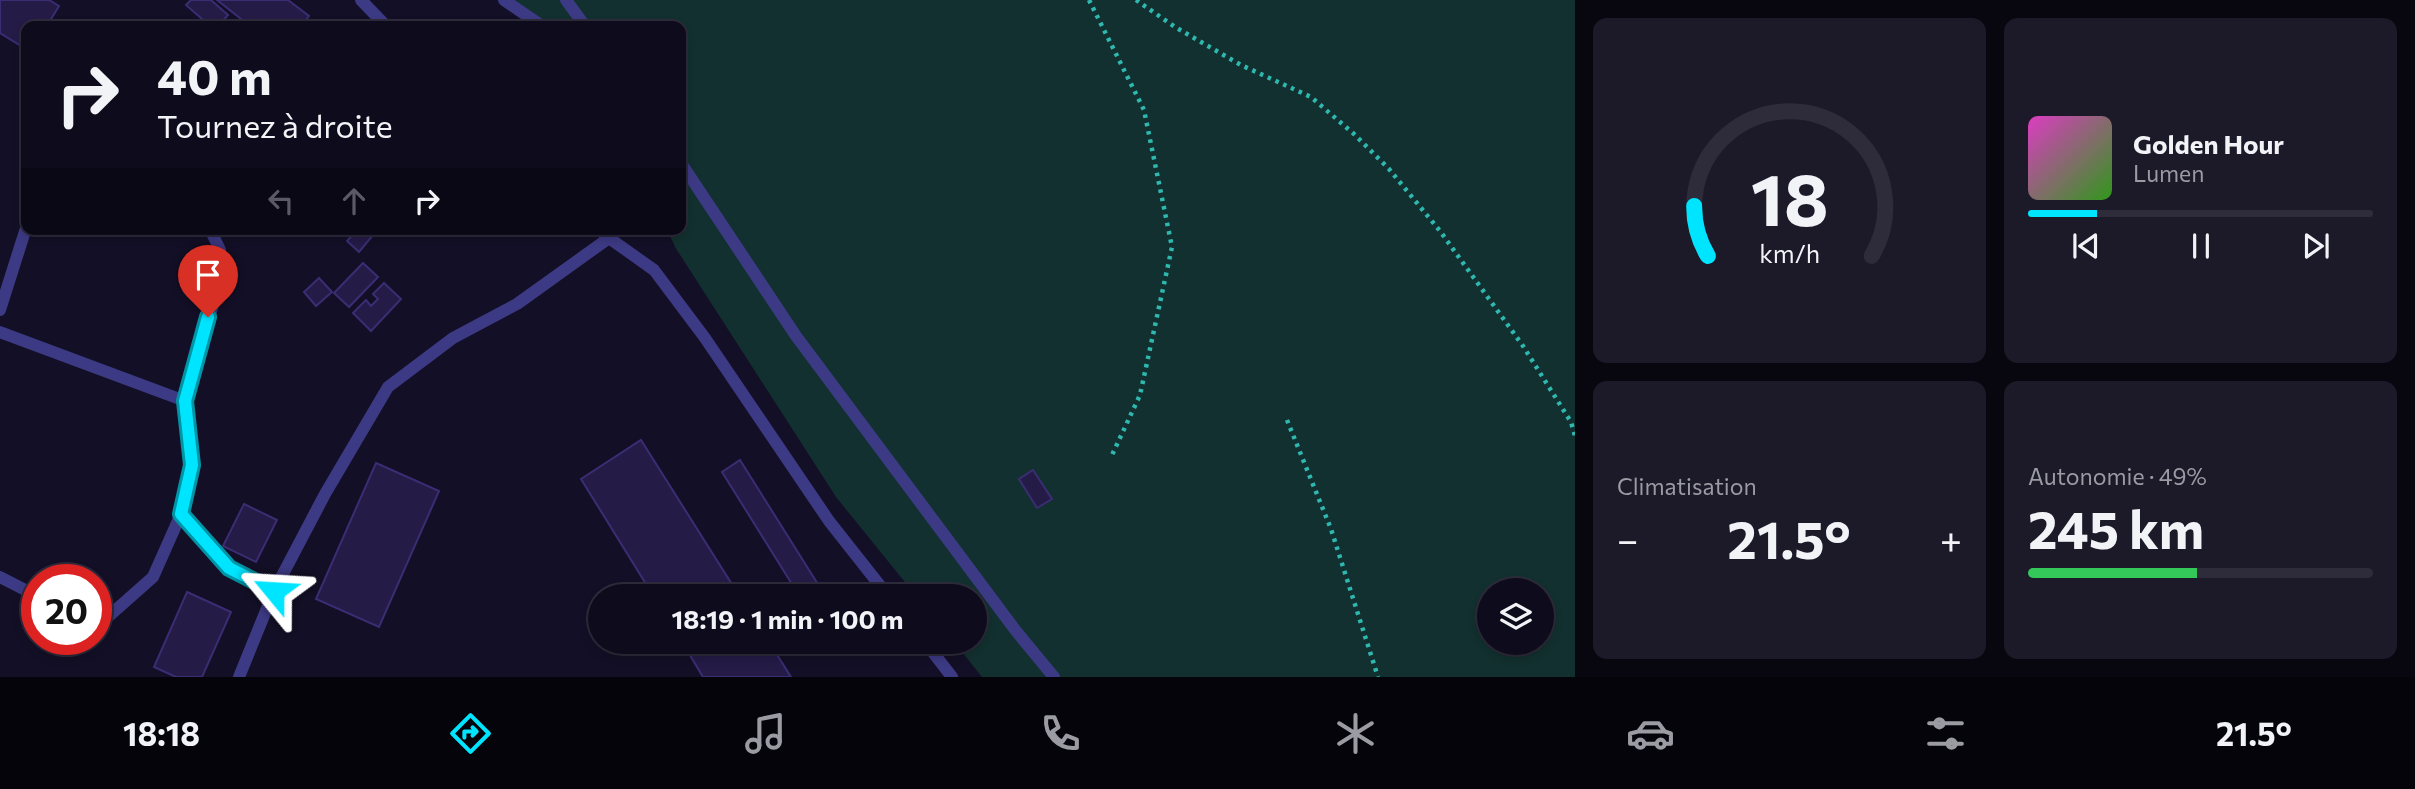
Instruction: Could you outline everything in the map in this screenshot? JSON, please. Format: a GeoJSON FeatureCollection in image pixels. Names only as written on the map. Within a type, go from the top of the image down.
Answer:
{"type":"FeatureCollection","features":[{"type":"Feature","properties":{"kind":"lane"},"geometry":{"type":"LineString","coordinates":[[361,0],[381,21]]}},
{"type":"Feature","properties":{"kind":"lane"},"geometry":{"type":"LineString","coordinates":[[504,0],[535,21]]}},
{"type":"Feature","properties":{"kind":"lane"},"geometry":{"type":"LineString","coordinates":[[566,0],[581,21]]}},
{"type":"Feature","properties":{"kind":"lane"},"geometry":{"type":"LineString","coordinates":[[686,171],[796,336],[1016,631],[1054,677]]}},
{"type":"Feature","properties":{"kind":"lane"},"geometry":{"type":"LineString","coordinates":[[0,310],[24,235]]}},
{"type":"Feature","properties":{"kind":"lane"},"geometry":{"type":"LineString","coordinates":[[112,613],[153,578],[181,514],[192,465],[185,401],[221,277],[220,250],[213,235]]}},
{"type":"Feature","properties":{"kind":"lane"},"geometry":{"type":"LineString","coordinates":[[239,677],[274,591],[325,494],[388,387],[453,338],[517,304],[603,235]]}},
{"type":"Feature","properties":{"kind":"lane"},"geometry":{"type":"LineString","coordinates":[[605,235],[654,270],[705,338],[828,521],[879,584]]}},
{"type":"Feature","properties":{"kind":"lane"},"geometry":{"type":"LineString","coordinates":[[0,332],[185,401]]}},
{"type":"Feature","properties":{"kind":"lane"},"geometry":{"type":"LineString","coordinates":[[181,514],[229,568],[274,591]]}},
{"type":"Feature","properties":{"kind":"lane"},"geometry":{"type":"LineString","coordinates":[[0,577],[21,588]]}},
{"type":"Feature","properties":{"kind":"lane"},"geometry":{"type":"LineString","coordinates":[[934,654],[952,677]]}},
{"type":"Feature","properties":{"kind":"path"},"geometry":{"type":"LineString","coordinates":[[1088,0],[1144,110],[1172,247],[1140,396],[1112,455]]}},
{"type":"Feature","properties":{"kind":"path"},"geometry":{"type":"LineString","coordinates":[[1136,0],[1175,27],[1241,65],[1311,97],[1354,134],[1389,169],[1440,231],[1523,346],[1571,422],[1575,436]]}},
{"type":"Feature","properties":{"kind":"path"},"geometry":{"type":"LineString","coordinates":[[1287,420],[1331,529],[1378,677]]}},
{"type":"Feature","properties":{"kind":"green space"},"geometry":{"type":"Polygon","coordinates":[[[501,0],[1575,0],[1575,677],[982,677],[964,654],[987,654],[987,584],[906,584],[836,497],[670,235],[686,235],[686,21],[527,21],[501,0]]]}},
{"type":"Feature","properties":{"kind":"building"},"geometry":{"type":"Polygon","coordinates":[[[0,0],[49,0],[59,6],[50,21],[21,21],[21,46],[0,33],[0,0]]]}},
{"type":"Feature","properties":{"kind":"building"},"geometry":{"type":"Polygon","coordinates":[[[191,0],[211,0],[228,15],[223,21],[204,21],[186,5],[191,0]]]}},
{"type":"Feature","properties":{"kind":"building"},"geometry":{"type":"Polygon","coordinates":[[[217,0],[288,0],[309,16],[305,21],[244,21],[217,0]]]}},
{"type":"Feature","properties":{"kind":"building"},"geometry":{"type":"Polygon","coordinates":[[[352,235],[373,235],[359,252],[347,241],[352,235]]]}},
{"type":"Feature","properties":{"kind":"building"},"geometry":{"type":"Polygon","coordinates":[[[363,263],[378,277],[349,307],[334,293],[363,263]]]}},
{"type":"Feature","properties":{"kind":"building"},"geometry":{"type":"Polygon","coordinates":[[[319,278],[332,292],[316,306],[304,292],[319,278]]]}},
{"type":"Feature","properties":{"kind":"building"},"geometry":{"type":"Polygon","coordinates":[[[384,283],[401,299],[371,331],[353,313],[366,300],[371,306],[378,299],[373,294],[384,283]]]}},
{"type":"Feature","properties":{"kind":"building"},"geometry":{"type":"Polygon","coordinates":[[[641,440],[732,584],[646,584],[581,479],[641,440]]]}},
{"type":"Feature","properties":{"kind":"building"},"geometry":{"type":"Polygon","coordinates":[[[740,460],[818,584],[792,584],[722,472],[740,460]]]}},
{"type":"Feature","properties":{"kind":"building"},"geometry":{"type":"Polygon","coordinates":[[[376,463],[439,491],[379,627],[316,599],[376,463]]]}},
{"type":"Feature","properties":{"kind":"building"},"geometry":{"type":"Polygon","coordinates":[[[1033,470],[1052,499],[1037,508],[1019,479],[1033,470]]]}},
{"type":"Feature","properties":{"kind":"building"},"geometry":{"type":"Polygon","coordinates":[[[244,504],[277,520],[256,562],[223,546],[244,504]]]}},
{"type":"Feature","properties":{"kind":"building"},"geometry":{"type":"Polygon","coordinates":[[[187,592],[231,612],[202,677],[176,677],[154,667],[187,592]]]}},
{"type":"Feature","properties":{"kind":"building"},"geometry":{"type":"Polygon","coordinates":[[[689,654],[777,654],[791,677],[703,677],[689,654]]]}},
{"type":"Feature","properties":{"kind":"route"},"geometry":{"type":"LineString","coordinates":[[208,317],[185,401],[192,465],[181,514],[229,568],[274,591]]}}]}
